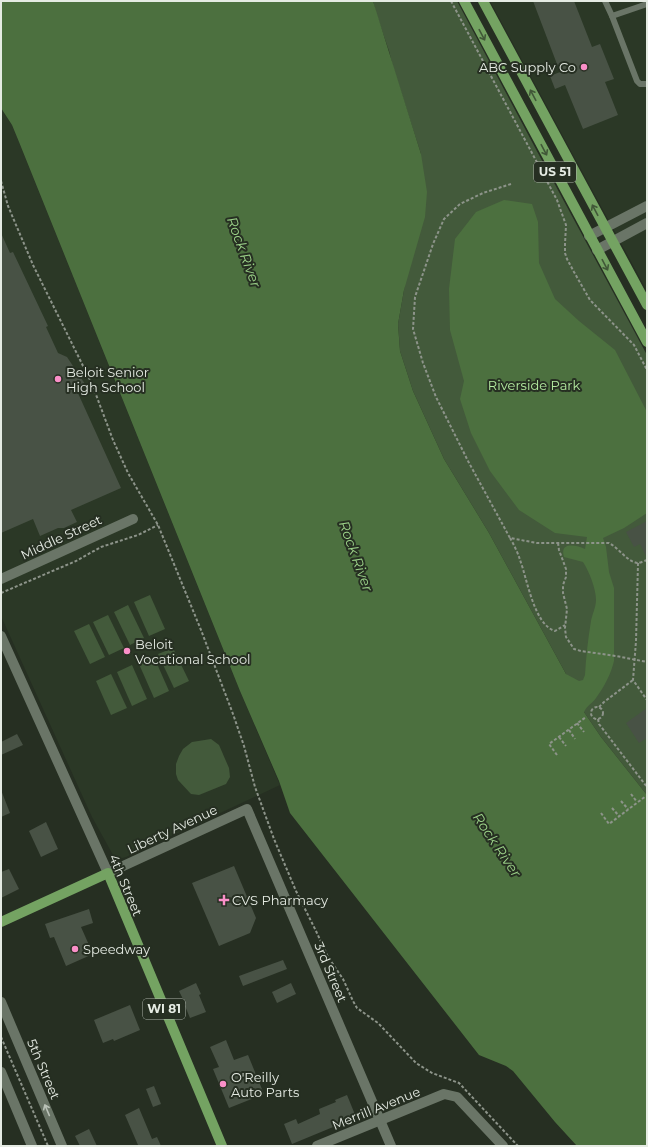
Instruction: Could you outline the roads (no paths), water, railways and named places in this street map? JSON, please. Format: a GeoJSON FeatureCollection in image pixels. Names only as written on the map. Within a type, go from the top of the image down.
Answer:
{"type":"FeatureCollection","features":[{"type":"Feature","properties":{"kind":"main road","name":"US 51"},"geometry":{"type":"LineString","coordinates":[[464,1],[647,342]]}},
{"type":"Feature","properties":{"kind":"main road","name":"US 51"},"geometry":{"type":"LineString","coordinates":[[483,1],[647,305]]}},
{"type":"Feature","properties":{"kind":"main road"},"geometry":{"type":"LineString","coordinates":[[1,922],[108,873]]}},
{"type":"Feature","properties":{"kind":"main road","name":"4th Street"},"geometry":{"type":"LineString","coordinates":[[108,873],[222,1146]]}},
{"type":"Feature","properties":{"kind":"street"},"geometry":{"type":"LineString","coordinates":[[589,236],[647,206]]}},
{"type":"Feature","properties":{"kind":"street"},"geometry":{"type":"LineString","coordinates":[[597,250],[647,223]]}},
{"type":"Feature","properties":{"kind":"street","name":"Middle Street"},"geometry":{"type":"LineString","coordinates":[[1,579],[133,519]]}},
{"type":"Feature","properties":{"kind":"street","name":"4th Street"},"geometry":{"type":"LineString","coordinates":[[1,636],[108,873]]}},
{"type":"Feature","properties":{"kind":"street","name":"Liberty Avenue"},"geometry":{"type":"LineString","coordinates":[[108,873],[247,809]]}},
{"type":"Feature","properties":{"kind":"street","name":"3rd Street"},"geometry":{"type":"LineString","coordinates":[[247,809],[391,1146]]}},
{"type":"Feature","properties":{"kind":"street","name":"5th Street"},"geometry":{"type":"LineString","coordinates":[[1,1002],[62,1146]]}},
{"type":"Feature","properties":{"kind":"street"},"geometry":{"type":"LineString","coordinates":[[1,1072],[32,1146]]}},
{"type":"Feature","properties":{"kind":"street","name":"Merrill Avenue"},"geometry":{"type":"LineString","coordinates":[[317,1146],[444,1094],[457,1097],[503,1146]]}},
{"type":"Feature","properties":{"kind":"lane"},"geometry":{"type":"LineString","coordinates":[[605,1],[637,81],[640,84],[647,84]]}},
{"type":"Feature","properties":{"kind":"lane"},"geometry":{"type":"LineString","coordinates":[[612,16],[647,4]]}},
{"type":"Feature","properties":{"kind":"water","name":"Rock River"},"geometry":{"type":"Polygon","coordinates":[[[1,1],[373,1],[421,154],[427,192],[425,217],[404,290],[398,324],[400,351],[413,391],[444,459],[489,533],[566,674],[579,681],[583,680],[585,675],[589,634],[596,596],[592,580],[583,562],[564,557],[563,552],[566,546],[578,546],[585,549],[587,537],[555,533],[519,510],[490,471],[471,433],[460,399],[464,381],[450,330],[449,289],[455,239],[476,212],[504,200],[532,204],[538,222],[539,263],[555,299],[579,321],[615,350],[647,412],[647,513],[624,528],[603,538],[606,547],[609,572],[614,588],[614,661],[609,676],[602,689],[584,712],[601,737],[647,795],[647,1146],[577,1146],[513,1071],[506,1066],[479,1055],[290,813],[279,781],[240,691],[19,142],[12,125],[1,108],[1,1]]]}},
{"type":"Feature","properties":{"kind":"place","name":"ABC Supply Co"},"geometry":{"type":"Point","coordinates":[584,67]}},
{"type":"Feature","properties":{"kind":"place","name":"Beloit Senior High School"},"geometry":{"type":"Point","coordinates":[58,379]}},
{"type":"Feature","properties":{"kind":"place","name":"Beloit Vocational School"},"geometry":{"type":"Point","coordinates":[127,651]}},
{"type":"Feature","properties":{"kind":"place","name":"CVS Pharmacy"},"geometry":{"type":"Point","coordinates":[224,900]}},
{"type":"Feature","properties":{"kind":"place","name":"Speedway"},"geometry":{"type":"Point","coordinates":[75,949]}},
{"type":"Feature","properties":{"kind":"place","name":"O'Reilly Auto Parts"},"geometry":{"type":"Point","coordinates":[223,1084]}},
{"type":"Feature","properties":{"kind":"park label","name":"Riverside Park"},"geometry":{"type":"Point","coordinates":[534,385]}}]}
